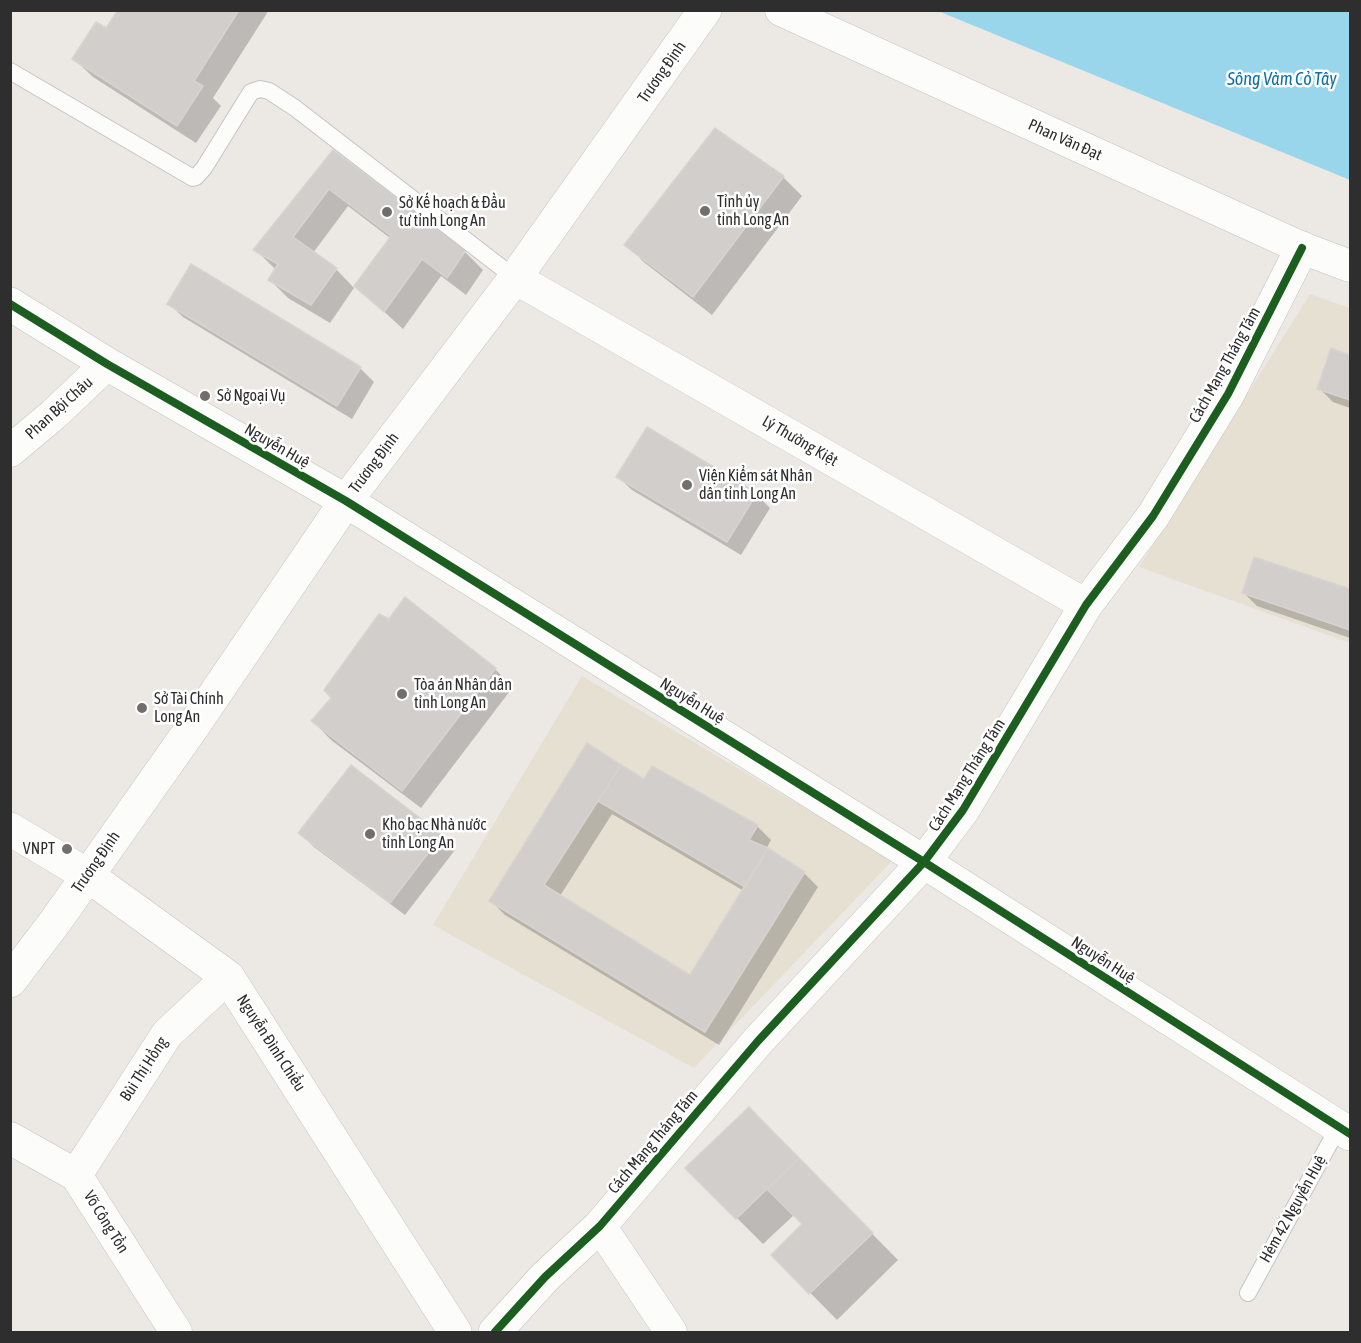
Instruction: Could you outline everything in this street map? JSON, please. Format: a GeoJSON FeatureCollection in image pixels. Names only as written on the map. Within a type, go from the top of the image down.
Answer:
{"type":"FeatureCollection","features":[{"type":"Feature","properties":{"kind":"street","name":"Trương Định"},"geometry":{"type":"LineString","coordinates":[[10,981],[194,725],[345,501],[515,278],[705,10]]}},
{"type":"Feature","properties":{"kind":"street","name":"Phan Văn Đạt"},"geometry":{"type":"LineString","coordinates":[[781,10],[1302,248],[1350,266]]}},
{"type":"Feature","properties":{"kind":"street","name":"Cách Mạng Tháng Tám"},"geometry":{"type":"LineString","coordinates":[[495,1332],[545,1277],[600,1226],[758,1041],[924,862],[963,810],[1086,605],[1153,516],[1228,394],[1302,248]]}},
{"type":"Feature","properties":{"kind":"street","name":"Lý Thường Kiệt"},"geometry":{"type":"LineString","coordinates":[[515,278],[1086,605]]}},
{"type":"Feature","properties":{"kind":"street","name":"Nguyễn Huệ"},"geometry":{"type":"LineString","coordinates":[[10,304],[107,364],[345,501],[924,862],[1345,1130]]}},
{"type":"Feature","properties":{"kind":"street","name":"Phan Bội Châu"},"geometry":{"type":"LineString","coordinates":[[10,451],[53,415],[107,364]]}},
{"type":"Feature","properties":{"kind":"street","name":"Nguyễn Đình Chiểu"},"geometry":{"type":"LineString","coordinates":[[10,829],[87,875],[228,977],[455,1332]]}},
{"type":"Feature","properties":{"kind":"street","name":"Bùi Thị Hồng"},"geometry":{"type":"LineString","coordinates":[[76,1175],[167,1034],[228,977]]}},
{"type":"Feature","properties":{"kind":"street","name":"Võ Công Tồn"},"geometry":{"type":"LineString","coordinates":[[10,1138],[76,1175],[176,1332]]}},
{"type":"Feature","properties":{"kind":"street"},"geometry":{"type":"LineString","coordinates":[[600,1226],[671,1332]]}},
{"type":"Feature","properties":{"kind":"lane"},"geometry":{"type":"LineString","coordinates":[[10,71],[193,178],[204,168],[251,92],[265,89],[296,108],[515,278]]}},
{"type":"Feature","properties":{"kind":"lane","name":"Hẻm 42 Nguyễn Huệ"},"geometry":{"type":"LineString","coordinates":[[1248,1293],[1345,1130]]}},
{"type":"Feature","properties":{"kind":"shaded area"},"geometry":{"type":"Polygon","coordinates":[[[1310,294],[1350,308],[1350,643],[1139,567],[1310,294]]]}},
{"type":"Feature","properties":{"kind":"shaded area"},"geometry":{"type":"Polygon","coordinates":[[[582,676],[893,860],[694,1068],[433,925],[582,676]]]}},
{"type":"Feature","properties":{"kind":"water","name":"Sông Vàm Cỏ Tây"},"geometry":{"type":"Polygon","coordinates":[[[938,11],[1350,11],[1350,180],[938,11]]]}},
{"type":"Feature","properties":{"kind":"building"},"geometry":{"type":"Polygon","coordinates":[[[118,10],[239,10],[194,81],[203,86],[177,126],[72,59],[96,22],[106,28],[118,10]]]}},
{"type":"Feature","properties":{"kind":"building","name":"Tỉnh ủy tỉnh Long An"},"geometry":{"type":"Polygon","coordinates":[[[715,128],[784,176],[693,297],[624,245],[715,128]]]}},
{"type":"Feature","properties":{"kind":"building","name":"Sở Kế hoạch & Đầu tư tỉnh Long An"},"geometry":{"type":"Polygon","coordinates":[[[333,150],[466,250],[447,278],[422,259],[384,312],[354,286],[391,236],[329,189],[293,237],[337,268],[311,305],[268,280],[278,264],[253,250],[333,150]]]}},
{"type":"Feature","properties":{"kind":"building"},"geometry":{"type":"Polygon","coordinates":[[[191,264],[361,367],[337,406],[167,304],[191,264]]]}},
{"type":"Feature","properties":{"kind":"building"},"geometry":{"type":"Polygon","coordinates":[[[1331,348],[1350,355],[1350,400],[1317,389],[1331,348]]]}},
{"type":"Feature","properties":{"kind":"building","name":"Viện Kiểm sát Nhân dân tỉnh Long An"},"geometry":{"type":"Polygon","coordinates":[[[647,427],[757,493],[727,542],[616,477],[647,427]]]}},
{"type":"Feature","properties":{"kind":"building"},"geometry":{"type":"Polygon","coordinates":[[[1254,557],[1350,589],[1350,630],[1242,593],[1254,557]]]}},
{"type":"Feature","properties":{"kind":"building","name":"Tòa án Nhân dân tỉnh Long An"},"geometry":{"type":"Polygon","coordinates":[[[405,597],[496,668],[402,791],[311,721],[331,698],[324,690],[379,614],[389,619],[405,597]]]}},
{"type":"Feature","properties":{"kind":"building"},"geometry":{"type":"Polygon","coordinates":[[[587,743],[621,765],[544,885],[690,975],[768,848],[805,872],[705,1032],[489,901],[587,743]]]}},
{"type":"Feature","properties":{"kind":"building","name":"Kho bạc Nhà nước tỉnh Long An"},"geometry":{"type":"Polygon","coordinates":[[[351,765],[442,835],[390,903],[298,833],[351,765]]]}},
{"type":"Feature","properties":{"kind":"building"},"geometry":{"type":"Polygon","coordinates":[[[621,765],[644,779],[652,766],[758,825],[749,840],[768,848],[745,887],[598,801],[621,765]]]}},
{"type":"Feature","properties":{"kind":"building"},"geometry":{"type":"Polygon","coordinates":[[[749,1107],[799,1158],[736,1219],[685,1168],[749,1107]]]}},
{"type":"Feature","properties":{"kind":"building"},"geometry":{"type":"Polygon","coordinates":[[[799,1158],[873,1233],[809,1294],[771,1255],[802,1224],[767,1189],[799,1158]]]}},
{"type":"Feature","properties":{"kind":"cycle path"},"geometry":{"type":"LineString","coordinates":[[495,1332],[545,1277],[600,1226],[758,1041],[924,862],[963,810],[1086,605],[1153,516],[1228,394],[1302,248]]}},
{"type":"Feature","properties":{"kind":"cycle path"},"geometry":{"type":"LineString","coordinates":[[10,304],[107,364],[346,501],[924,862],[1350,1134]]}},
{"type":"Feature","properties":{"kind":"place","name":"Tỉnh ủy tỉnh Long An"},"geometry":{"type":"Point","coordinates":[705,211]}},
{"type":"Feature","properties":{"kind":"place","name":"Sở Kế hoạch & Đầu tư tỉnh Long An"},"geometry":{"type":"Point","coordinates":[387,212]}},
{"type":"Feature","properties":{"kind":"place","name":"Sở Ngoại Vụ"},"geometry":{"type":"Point","coordinates":[205,396]}},
{"type":"Feature","properties":{"kind":"place","name":"Viện Kiểm sát Nhân dân tỉnh Long An"},"geometry":{"type":"Point","coordinates":[687,485]}},
{"type":"Feature","properties":{"kind":"place","name":"Tòa án Nhân dân tỉnh Long An"},"geometry":{"type":"Point","coordinates":[402,694]}},
{"type":"Feature","properties":{"kind":"place","name":"Sở Tài Chính Long An"},"geometry":{"type":"Point","coordinates":[142,708]}},
{"type":"Feature","properties":{"kind":"place","name":"Kho bạc Nhà nước tỉnh Long An"},"geometry":{"type":"Point","coordinates":[370,834]}},
{"type":"Feature","properties":{"kind":"place","name":"VNPT"},"geometry":{"type":"Point","coordinates":[67,849]}}]}
